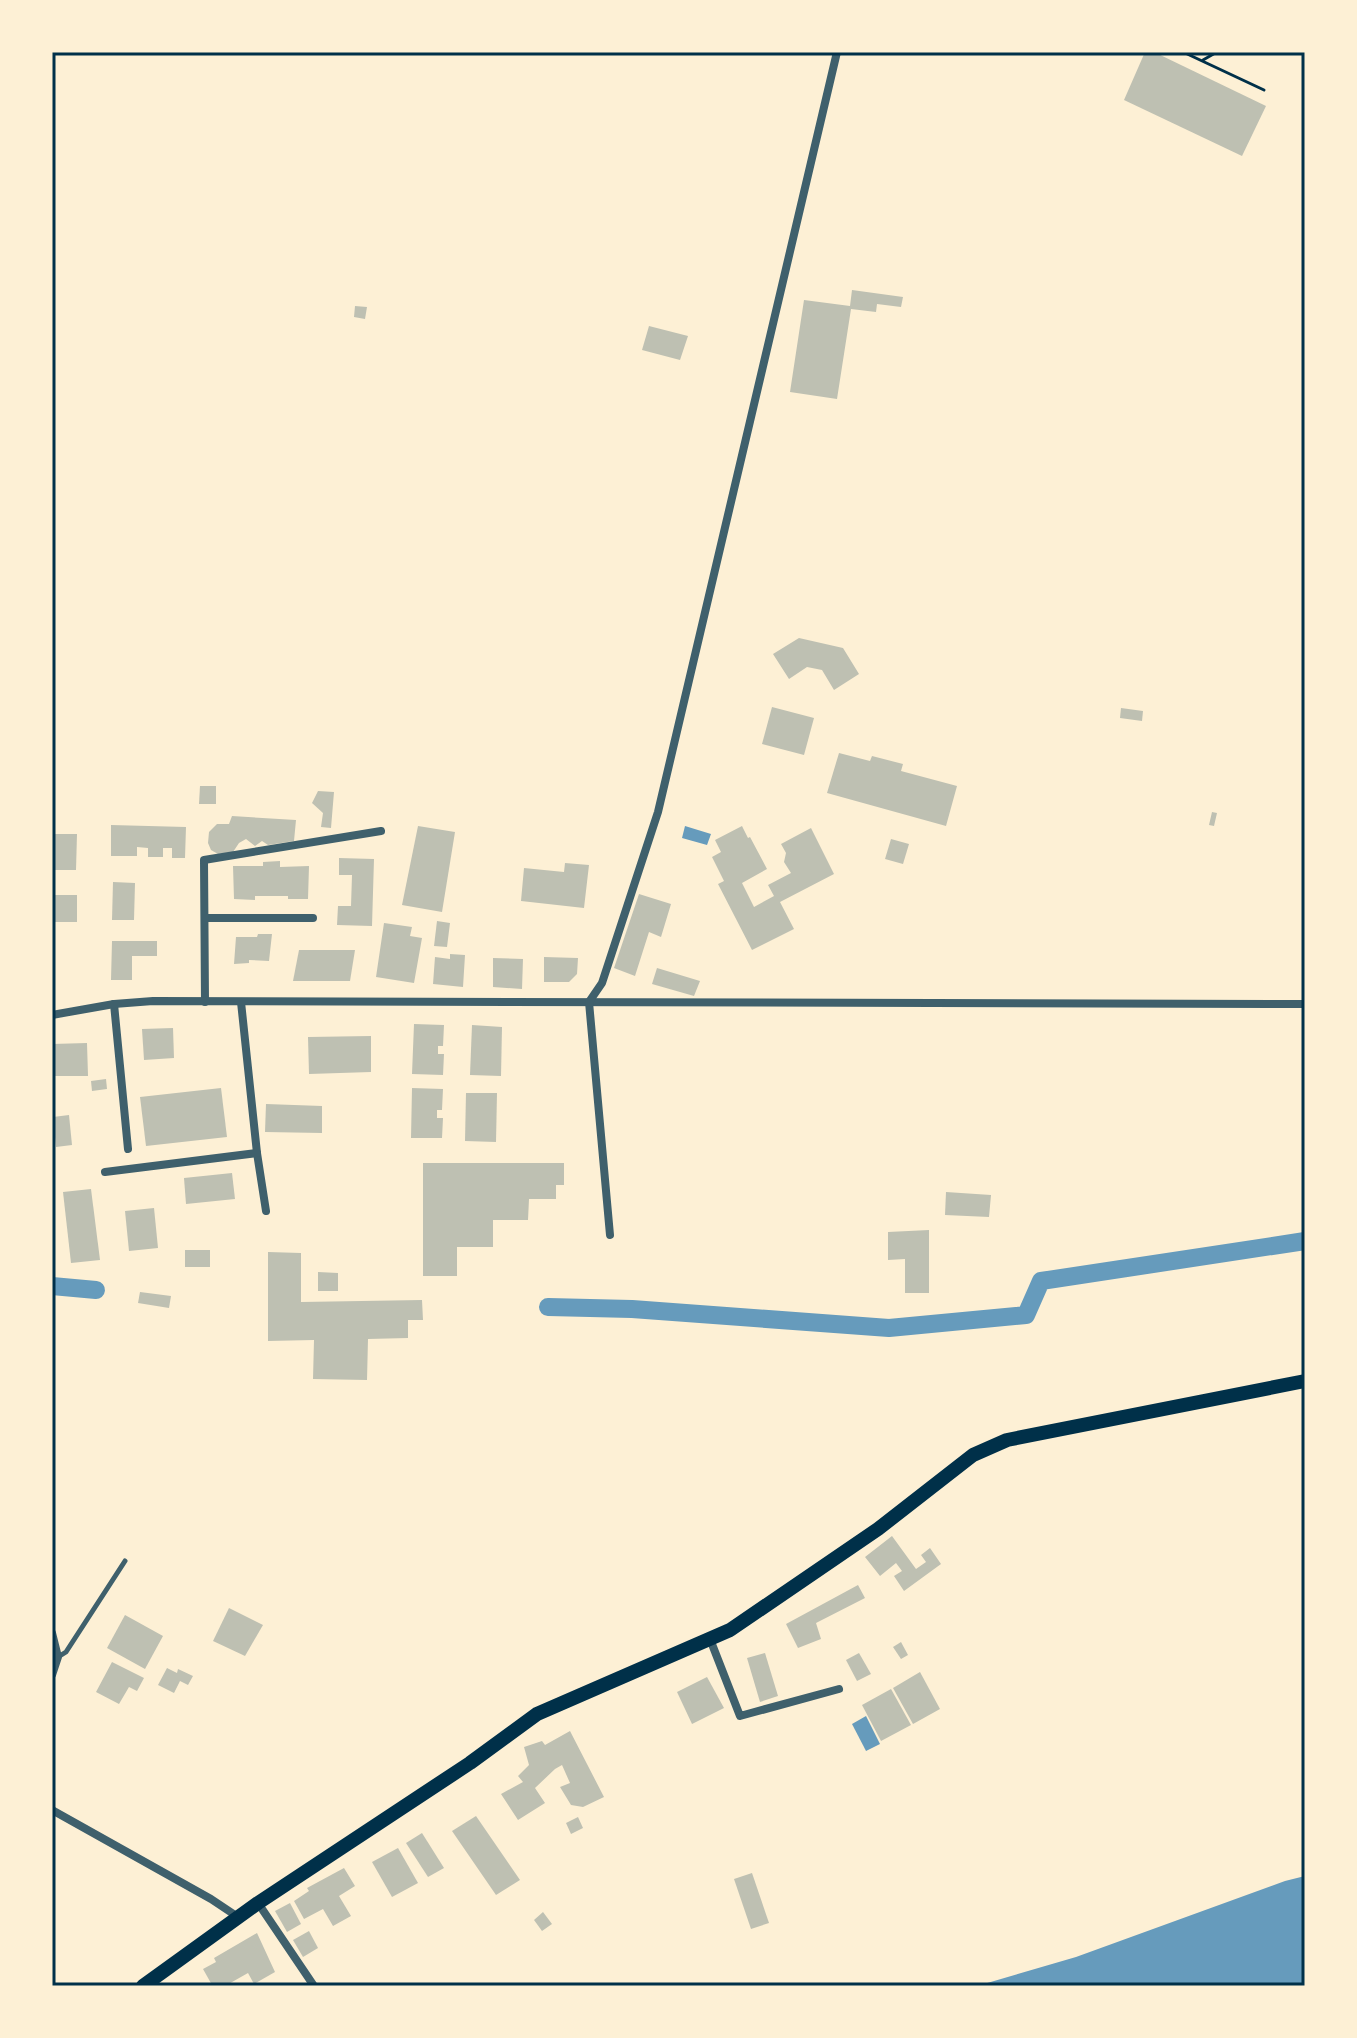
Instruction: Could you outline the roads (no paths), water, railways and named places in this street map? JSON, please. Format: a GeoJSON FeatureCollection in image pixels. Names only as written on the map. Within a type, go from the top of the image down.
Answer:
{"type":"FeatureCollection","features":[{"type":"Feature","properties":{"kind":"main road"},"geometry":{"type":"LineString","coordinates":[[143,1986],[258,1903],[470,1763],[537,1714],[730,1630],[878,1529],[973,1455],[1007,1440],[1305,1381]]}},
{"type":"Feature","properties":{"kind":"street"},"geometry":{"type":"LineString","coordinates":[[610,1235],[589,1002],[602,983],[658,812],[837,52]]}},
{"type":"Feature","properties":{"kind":"street"},"geometry":{"type":"LineString","coordinates":[[205,1002],[204,860],[381,831]]}},
{"type":"Feature","properties":{"kind":"street"},"geometry":{"type":"LineString","coordinates":[[205,918],[313,918]]}},
{"type":"Feature","properties":{"kind":"street"},"geometry":{"type":"LineString","coordinates":[[52,1015],[153,1001],[1305,1004]]}},
{"type":"Feature","properties":{"kind":"street"},"geometry":{"type":"LineString","coordinates":[[241,1002],[266,1211]]}},
{"type":"Feature","properties":{"kind":"street"},"geometry":{"type":"LineString","coordinates":[[114,1004],[128,1149]]}},
{"type":"Feature","properties":{"kind":"street"},"geometry":{"type":"LineString","coordinates":[[105,1172],[257,1153]]}},
{"type":"Feature","properties":{"kind":"street"},"geometry":{"type":"LineString","coordinates":[[52,1633],[58,1657],[52,1675]]}},
{"type":"Feature","properties":{"kind":"street"},"geometry":{"type":"LineString","coordinates":[[710,1639],[740,1716],[839,1689]]}},
{"type":"Feature","properties":{"kind":"street"},"geometry":{"type":"LineString","coordinates":[[52,1810],[238,1917]]}},
{"type":"Feature","properties":{"kind":"street"},"geometry":{"type":"LineString","coordinates":[[258,1903],[314,1986]]}},
{"type":"Feature","properties":{"kind":"lane"},"geometry":{"type":"LineString","coordinates":[[58,1657],[66,1652],[125,1561]]}},
{"type":"Feature","properties":{"kind":"water"},"geometry":{"type":"Polygon","coordinates":[[[685,826],[711,834],[707,845],[682,838],[685,826]]]}},
{"type":"Feature","properties":{"kind":"water"},"geometry":{"type":"Polygon","coordinates":[[[866,1716],[880,1744],[866,1751],[852,1724],[866,1716]]]}},
{"type":"Feature","properties":{"kind":"water"},"geometry":{"type":"Polygon","coordinates":[[[1305,1876],[1305,1986],[977,1986],[1076,1957],[1305,1876]]]}},
{"type":"Feature","properties":{"kind":"waterway"},"geometry":{"type":"LineString","coordinates":[[548,1307],[632,1309],[889,1328],[1026,1315],[1041,1281],[1305,1241]]}},
{"type":"Feature","properties":{"kind":"waterway"},"geometry":{"type":"LineString","coordinates":[[52,1286],[96,1290]]}}]}
